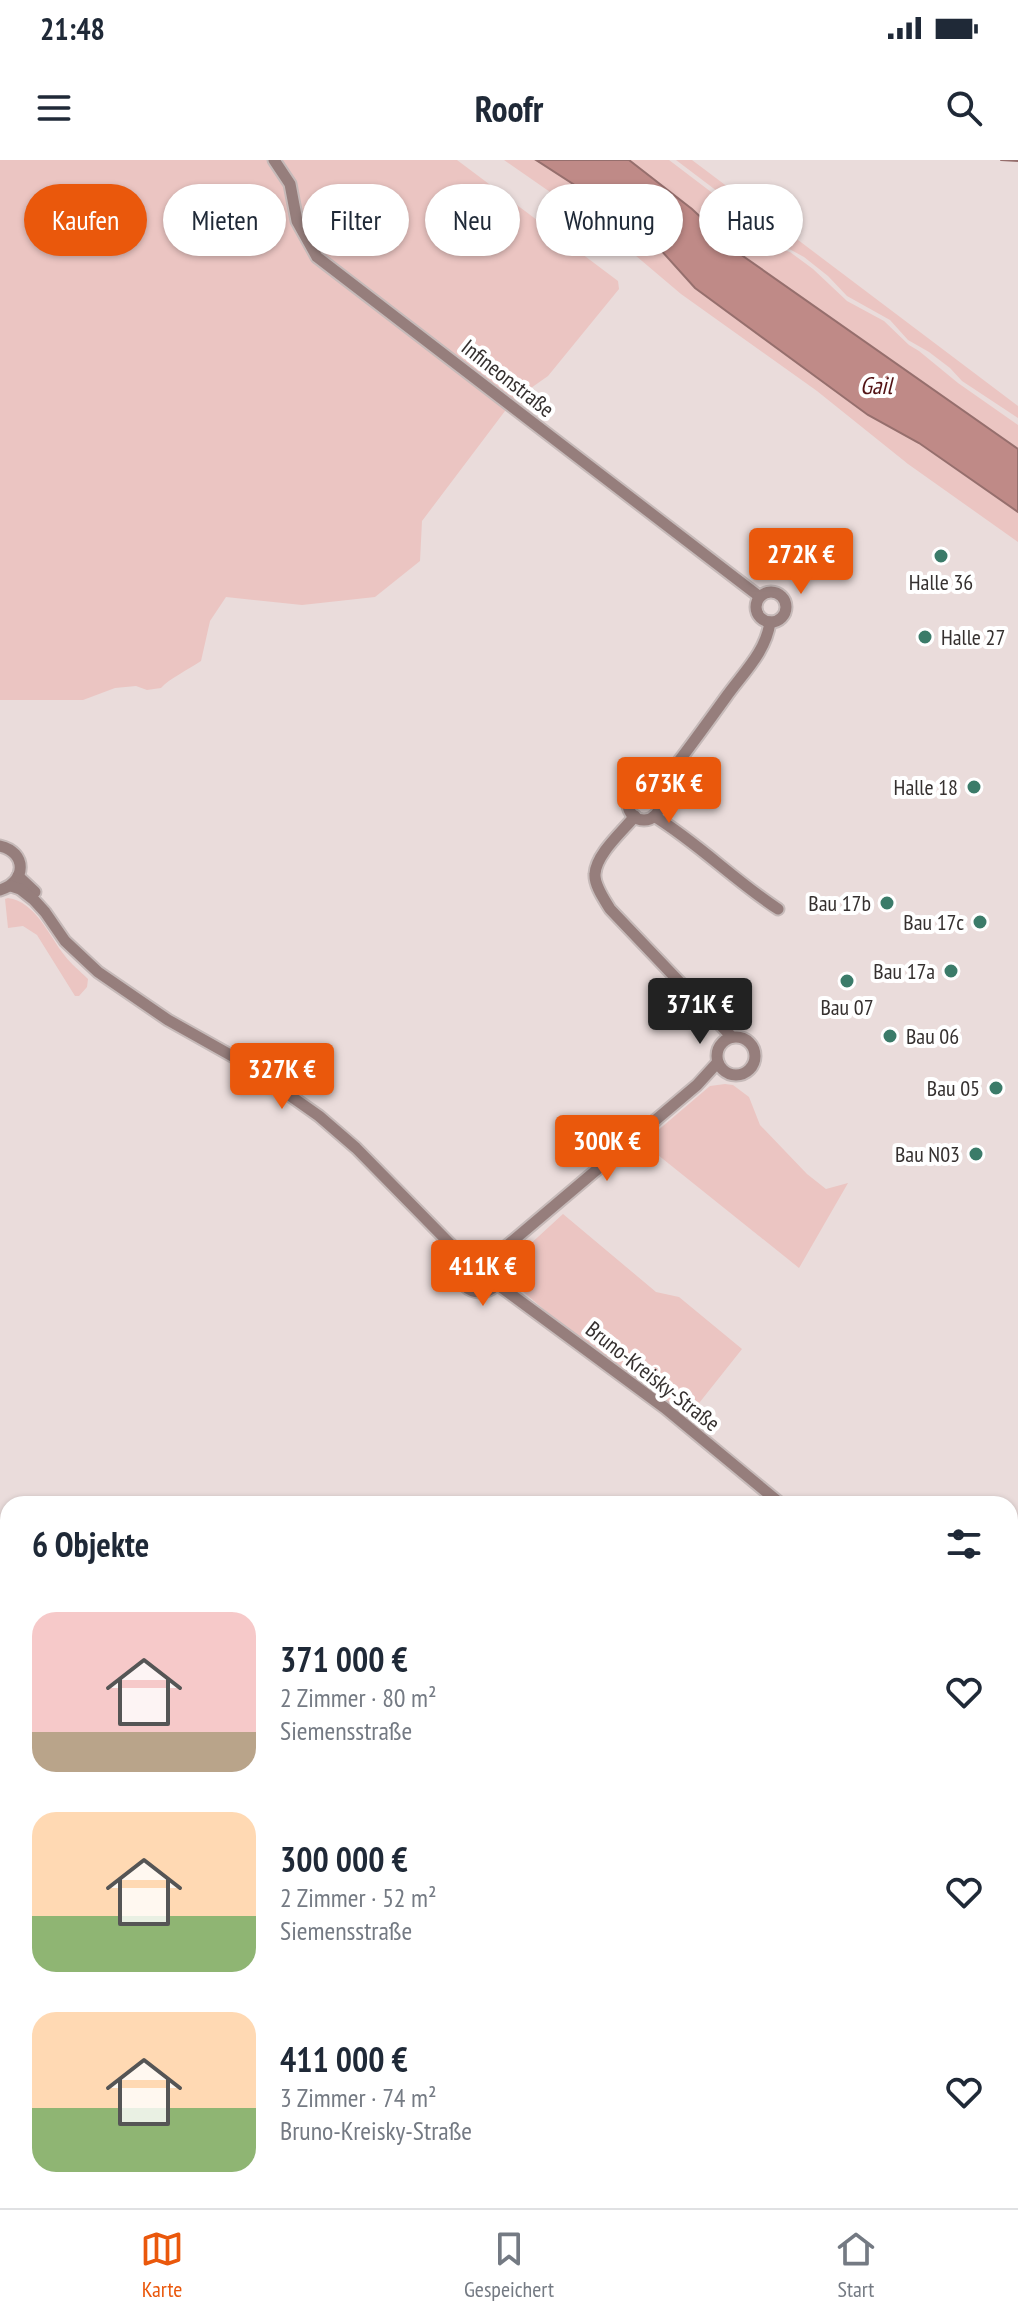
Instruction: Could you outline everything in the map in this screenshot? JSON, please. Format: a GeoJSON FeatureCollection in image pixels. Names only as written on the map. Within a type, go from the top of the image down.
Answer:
{"type":"FeatureCollection","features":[{"type":"Feature","properties":{"kind":"street","name":"Infineonstraße"},"geometry":{"type":"LineString","coordinates":[[274,160],[290,184],[297,221],[317,257],[760,597],[770,592],[782,596],[784,615],[770,622],[762,648],[692,746],[655,792],[641,789],[632,794],[629,808],[635,816],[601,858],[595,873],[598,887],[610,909],[728,1039]]}},
{"type":"Feature","properties":{"kind":"street"},"geometry":{"type":"LineString","coordinates":[[760,597],[756,610],[762,619],[770,622]]}},
{"type":"Feature","properties":{"kind":"street"},"geometry":{"type":"LineString","coordinates":[[635,816],[642,820],[658,812],[660,802],[655,792]]}},
{"type":"Feature","properties":{"kind":"street"},"geometry":{"type":"LineString","coordinates":[[654,816],[778,909]]}},
{"type":"Feature","properties":{"kind":"street"},"geometry":{"type":"LineString","coordinates":[[0,846],[11,850],[19,862],[10,884],[40,906],[65,941],[98,972],[168,1020],[241,1061],[319,1116],[356,1148],[462,1256]]}},
{"type":"Feature","properties":{"kind":"street"},"geometry":{"type":"LineString","coordinates":[[496,1255],[697,1085],[713,1079],[719,1065],[717,1050],[728,1039],[741,1038],[754,1049],[755,1062],[747,1072],[739,1075],[726,1072],[719,1065]]}},
{"type":"Feature","properties":{"kind":"street"},"geometry":{"type":"LineString","coordinates":[[481,1248],[496,1255],[502,1272],[497,1284],[479,1291],[465,1285],[459,1274],[462,1256],[481,1248]]}},
{"type":"Feature","properties":{"kind":"street","name":"Bruno-Kreisky-Straße"},"geometry":{"type":"LineString","coordinates":[[497,1284],[665,1408],[771,1496]]}},
{"type":"Feature","properties":{"kind":"shaded area"},"geometry":{"type":"Polygon","coordinates":[[[0,160],[457,160],[489,184],[425,184],[425,256],[520,256],[520,207],[536,219],[536,256],[585,256],[618,281],[619,289],[548,376],[505,411],[422,521],[420,561],[375,597],[302,605],[226,597],[210,621],[201,661],[161,688],[115,688],[83,700],[0,700],[0,160]]]}},
{"type":"Feature","properties":{"kind":"shaded area"},"geometry":{"type":"Polygon","coordinates":[[[504,160],[536,160],[573,184],[539,184],[504,160]]]}},
{"type":"Feature","properties":{"kind":"shaded area"},"geometry":{"type":"Polygon","coordinates":[[[629,160],[669,160],[701,184],[699,216],[683,202],[683,184],[660,184],[629,160]]]}},
{"type":"Feature","properties":{"kind":"shaded area"},"geometry":{"type":"Polygon","coordinates":[[[676,160],[692,160],[724,184],[708,184],[676,160]]]}},
{"type":"Feature","properties":{"kind":"shaded area"},"geometry":{"type":"Polygon","coordinates":[[[803,244],[1018,406],[1018,418],[908,340],[890,320],[847,296],[804,257],[803,244]]]}},
{"type":"Feature","properties":{"kind":"shaded area"},"geometry":{"type":"Polygon","coordinates":[[[636,256],[666,256],[695,288],[868,415],[919,443],[1018,512],[1018,542],[908,464],[817,391],[681,294],[636,256]]]}},
{"type":"Feature","properties":{"kind":"shaded area"},"geometry":{"type":"Polygon","coordinates":[[[743,256],[795,256],[847,301],[884,321],[909,345],[1018,425],[1018,449],[743,256]]]}},
{"type":"Feature","properties":{"kind":"shaded area"},"geometry":{"type":"Polygon","coordinates":[[[5,899],[34,913],[67,959],[88,979],[87,987],[79,996],[75,996],[37,935],[23,926],[8,928],[5,899]]]}},
{"type":"Feature","properties":{"kind":"shaded area"},"geometry":{"type":"Polygon","coordinates":[[[733,1085],[749,1097],[760,1125],[807,1174],[826,1189],[848,1183],[799,1268],[643,1143],[710,1086],[733,1085]]]}},
{"type":"Feature","properties":{"kind":"shaded area"},"geometry":{"type":"Polygon","coordinates":[[[563,1214],[656,1292],[679,1297],[742,1349],[688,1417],[514,1284],[510,1270],[514,1259],[563,1214]]]}},
{"type":"Feature","properties":{"kind":"shaded area"},"geometry":{"type":"Polygon","coordinates":[[[479,1253],[491,1258],[496,1270],[491,1282],[479,1287],[467,1282],[462,1270],[467,1258],[479,1253]]]}},
{"type":"Feature","properties":{"kind":"water","name":"Gail"},"geometry":{"type":"Polygon","coordinates":[[[536,160],[629,160],[660,184],[573,184],[536,160]]]}},
{"type":"Feature","properties":{"kind":"water","name":"Gail"},"geometry":{"type":"Polygon","coordinates":[[[683,202],[699,216],[699,256],[743,256],[1018,449],[1018,512],[919,443],[868,415],[695,288],[666,256],[683,256],[683,202]]]}},
{"type":"Feature","properties":{"kind":"waterway"},"geometry":{"type":"LineString","coordinates":[[1001,160],[1018,161]]}},
{"type":"Feature","properties":{"kind":"place","name":"Halle 36"},"geometry":{"type":"Point","coordinates":[941,556]}},
{"type":"Feature","properties":{"kind":"place","name":"Halle 27"},"geometry":{"type":"Point","coordinates":[925,637]}},
{"type":"Feature","properties":{"kind":"place","name":"Halle 18"},"geometry":{"type":"Point","coordinates":[974,787]}},
{"type":"Feature","properties":{"kind":"place","name":"Bau 17b"},"geometry":{"type":"Point","coordinates":[887,903]}},
{"type":"Feature","properties":{"kind":"place","name":"Bau 17c"},"geometry":{"type":"Point","coordinates":[980,922]}},
{"type":"Feature","properties":{"kind":"place","name":"Bau 17a"},"geometry":{"type":"Point","coordinates":[951,971]}},
{"type":"Feature","properties":{"kind":"place","name":"Bau 07"},"geometry":{"type":"Point","coordinates":[847,981]}},
{"type":"Feature","properties":{"kind":"place","name":"Bau 06"},"geometry":{"type":"Point","coordinates":[890,1036]}},
{"type":"Feature","properties":{"kind":"place","name":"Bau 05"},"geometry":{"type":"Point","coordinates":[996,1088]}},
{"type":"Feature","properties":{"kind":"place","name":"Bau N03"},"geometry":{"type":"Point","coordinates":[976,1154]}}]}
